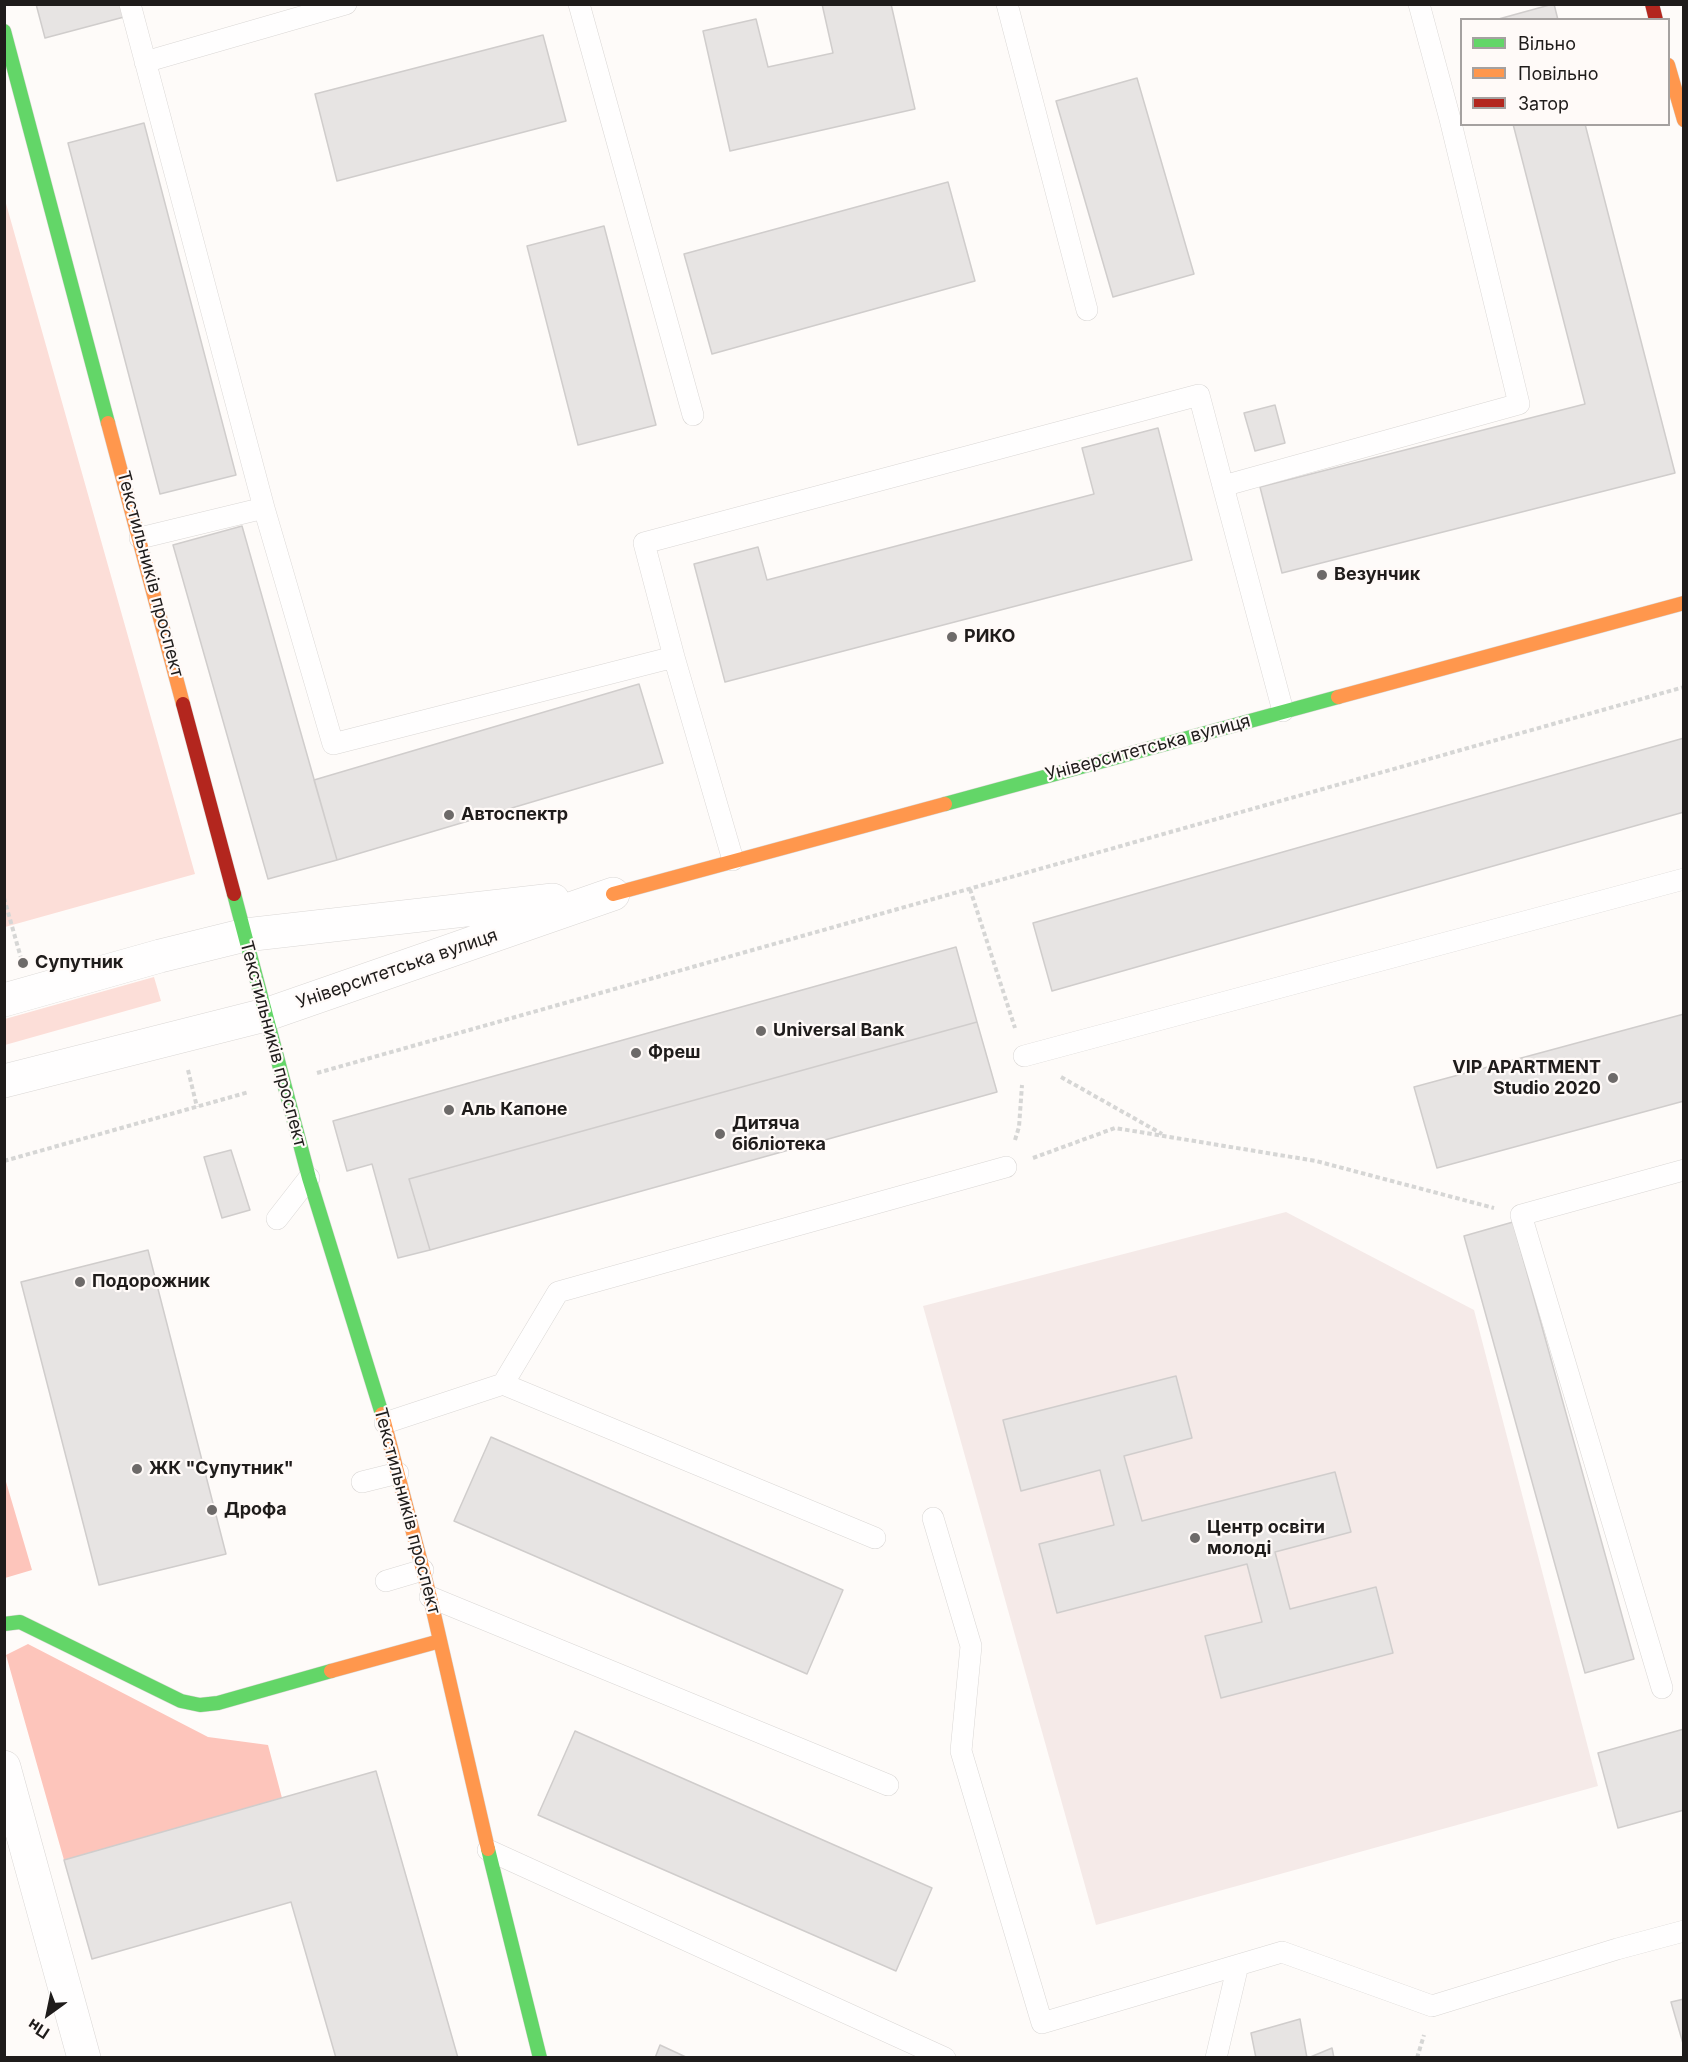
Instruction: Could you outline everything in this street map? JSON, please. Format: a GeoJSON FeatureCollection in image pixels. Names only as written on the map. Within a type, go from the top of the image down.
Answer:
{"type":"FeatureCollection","features":[{"type":"Feature","properties":{"kind":"street","name":"Текстильників проспект"},"geometry":{"type":"LineString","coordinates":[[4,31],[309,1178],[385,1423],[430,1597],[488,1850],[540,2058]]}},
{"type":"Feature","properties":{"kind":"street"},"geometry":{"type":"LineString","coordinates":[[1670,72],[1683,120]]}},
{"type":"Feature","properties":{"kind":"street","name":"Університетська вулиця"},"geometry":{"type":"LineString","coordinates":[[4,1081],[265,1015],[613,894],[1683,603]]}},
{"type":"Feature","properties":{"kind":"street","name":"Університетська вулиця"},"geometry":{"type":"LineString","coordinates":[[4,1000],[160,956],[245,935],[613,894]]}},
{"type":"Feature","properties":{"kind":"street"},"geometry":{"type":"LineString","coordinates":[[4,1624],[20,1622],[181,1701],[200,1705],[218,1703],[440,1641]]}},
{"type":"Feature","properties":{"kind":"street"},"geometry":{"type":"LineString","coordinates":[[4,1767],[84,2058]]}},
{"type":"Feature","properties":{"kind":"lane"},"geometry":{"type":"LineString","coordinates":[[130,4],[264,508],[333,744],[674,657]]}},
{"type":"Feature","properties":{"kind":"lane"},"geometry":{"type":"LineString","coordinates":[[145,62],[346,4]]}},
{"type":"Feature","properties":{"kind":"lane"},"geometry":{"type":"LineString","coordinates":[[579,4],[693,415]]}},
{"type":"Feature","properties":{"kind":"lane"},"geometry":{"type":"LineString","coordinates":[[1007,4],[1087,310]]}},
{"type":"Feature","properties":{"kind":"lane"},"geometry":{"type":"LineString","coordinates":[[1223,486],[1519,404],[1450,119],[1419,4]]}},
{"type":"Feature","properties":{"kind":"lane"},"geometry":{"type":"LineString","coordinates":[[733,860],[674,657],[644,543],[1199,395],[1283,711]]}},
{"type":"Feature","properties":{"kind":"lane"},"geometry":{"type":"LineString","coordinates":[[140,538],[264,508]]}},
{"type":"Feature","properties":{"kind":"lane"},"geometry":{"type":"LineString","coordinates":[[1024,1056],[1683,879]]}},
{"type":"Feature","properties":{"kind":"lane"},"geometry":{"type":"LineString","coordinates":[[503,1384],[558,1292],[1006,1167]]}},
{"type":"Feature","properties":{"kind":"lane"},"geometry":{"type":"LineString","coordinates":[[1662,1688],[1521,1215],[1683,1170]]}},
{"type":"Feature","properties":{"kind":"lane"},"geometry":{"type":"LineString","coordinates":[[277,1219],[309,1178]]}},
{"type":"Feature","properties":{"kind":"lane"},"geometry":{"type":"LineString","coordinates":[[385,1423],[503,1384],[875,1538]]}},
{"type":"Feature","properties":{"kind":"lane"},"geometry":{"type":"LineString","coordinates":[[362,1482],[398,1473]]}},
{"type":"Feature","properties":{"kind":"lane"},"geometry":{"type":"LineString","coordinates":[[933,1518],[971,1646],[961,1751],[1042,2023],[1282,1952],[1432,2006],[1683,1931]]}},
{"type":"Feature","properties":{"kind":"lane"},"geometry":{"type":"LineString","coordinates":[[386,1581],[423,1570]]}},
{"type":"Feature","properties":{"kind":"lane"},"geometry":{"type":"LineString","coordinates":[[430,1597],[888,1785]]}},
{"type":"Feature","properties":{"kind":"lane"},"geometry":{"type":"LineString","coordinates":[[488,1850],[945,2058]]}},
{"type":"Feature","properties":{"kind":"lane"},"geometry":{"type":"LineString","coordinates":[[1216,2058],[1238,1965]]}},
{"type":"Feature","properties":{"kind":"path"},"geometry":{"type":"LineString","coordinates":[[4,1161],[1683,687]]}},
{"type":"Feature","properties":{"kind":"path"},"geometry":{"type":"LineString","coordinates":[[970,889],[1024,1056],[1019,1126],[1006,1167]]}},
{"type":"Feature","properties":{"kind":"path"},"geometry":{"type":"LineString","coordinates":[[4,898],[22,963]]}},
{"type":"Feature","properties":{"kind":"path"},"geometry":{"type":"LineString","coordinates":[[1024,1056],[1165,1136]]}},
{"type":"Feature","properties":{"kind":"path"},"geometry":{"type":"LineString","coordinates":[[1006,1167],[1115,1128],[1316,1161],[1521,1215]]}},
{"type":"Feature","properties":{"kind":"shaded area"},"geometry":{"type":"Polygon","coordinates":[[[5,200],[195,874],[5,927],[5,200]]]}},
{"type":"Feature","properties":{"kind":"shaded area"},"geometry":{"type":"Polygon","coordinates":[[[154,977],[161,1001],[5,1045],[5,1019],[154,977]]]}},
{"type":"Feature","properties":{"kind":"shaded area"},"geometry":{"type":"Polygon","coordinates":[[[1286,1212],[1474,1310],[1598,1786],[1096,1925],[923,1306],[1286,1212]]]}},
{"type":"Feature","properties":{"kind":"shaded area"},"geometry":{"type":"Polygon","coordinates":[[[4,1475],[32,1570],[5,1578],[4,1578],[4,1475]]]}},
{"type":"Feature","properties":{"kind":"shaded area"},"geometry":{"type":"Polygon","coordinates":[[[28,1644],[208,1737],[268,1745],[282,1798],[64,1860],[6,1655],[28,1644]]]}},
{"type":"Feature","properties":{"kind":"building"},"geometry":{"type":"Polygon","coordinates":[[[36,4],[120,4],[124,17],[45,38],[36,4]]]}},
{"type":"Feature","properties":{"kind":"building"},"geometry":{"type":"Polygon","coordinates":[[[822,4],[891,4],[915,109],[730,151],[703,31],[756,19],[768,67],[833,53],[822,4]]]}},
{"type":"Feature","properties":{"kind":"building"},"geometry":{"type":"Polygon","coordinates":[[[1553,4],[1558,18],[1502,18],[1553,4]]]}},
{"type":"Feature","properties":{"kind":"building"},"geometry":{"type":"Polygon","coordinates":[[[543,35],[566,121],[337,181],[315,94],[543,35]]]}},
{"type":"Feature","properties":{"kind":"building"},"geometry":{"type":"Polygon","coordinates":[[[1137,78],[1194,274],[1113,297],[1056,101],[1137,78]]]}},
{"type":"Feature","properties":{"kind":"building"},"geometry":{"type":"Polygon","coordinates":[[[144,123],[236,475],[160,494],[68,143],[144,123]]]}},
{"type":"Feature","properties":{"kind":"building"},"geometry":{"type":"Polygon","coordinates":[[[1514,126],[1586,126],[1675,473],[1282,573],[1260,487],[1585,404],[1514,126]]]}},
{"type":"Feature","properties":{"kind":"building"},"geometry":{"type":"Polygon","coordinates":[[[948,182],[975,281],[712,354],[684,254],[948,182]]]}},
{"type":"Feature","properties":{"kind":"building"},"geometry":{"type":"Polygon","coordinates":[[[604,226],[656,425],[578,445],[527,246],[604,226]]]}},
{"type":"Feature","properties":{"kind":"building"},"geometry":{"type":"Polygon","coordinates":[[[1275,405],[1285,443],[1255,451],[1244,413],[1275,405]]]}},
{"type":"Feature","properties":{"kind":"building"},"geometry":{"type":"Polygon","coordinates":[[[1158,428],[1192,560],[725,682],[694,564],[758,547],[767,580],[1094,494],[1082,448],[1158,428]]]}},
{"type":"Feature","properties":{"kind":"building"},"geometry":{"type":"Polygon","coordinates":[[[242,526],[337,860],[268,879],[173,545],[242,526]]]}},
{"type":"Feature","properties":{"kind":"building"},"geometry":{"type":"Polygon","coordinates":[[[639,684],[663,763],[337,860],[314,780],[639,684]]]}},
{"type":"Feature","properties":{"kind":"building"},"geometry":{"type":"Polygon","coordinates":[[[1684,738],[1684,812],[1052,991],[1033,923],[1684,738]]]}},
{"type":"Feature","properties":{"kind":"building"},"geometry":{"type":"Polygon","coordinates":[[[956,947],[977,1022],[409,1179],[430,1250],[398,1258],[372,1164],[347,1171],[333,1121],[956,947]]]}},
{"type":"Feature","properties":{"kind":"building"},"geometry":{"type":"Polygon","coordinates":[[[1684,1014],[1684,1101],[1437,1168],[1414,1087],[1684,1014]]]}},
{"type":"Feature","properties":{"kind":"building"},"geometry":{"type":"Polygon","coordinates":[[[977,1022],[997,1092],[430,1250],[409,1179],[977,1022]]]}},
{"type":"Feature","properties":{"kind":"building"},"geometry":{"type":"Polygon","coordinates":[[[231,1150],[250,1210],[222,1218],[204,1157],[231,1150]]]}},
{"type":"Feature","properties":{"kind":"building"},"geometry":{"type":"Polygon","coordinates":[[[1513,1222],[1634,1659],[1585,1673],[1464,1236],[1513,1222]]]}},
{"type":"Feature","properties":{"kind":"building","name":"ЖК \"Супутник\""},"geometry":{"type":"Polygon","coordinates":[[[148,1250],[226,1554],[99,1585],[21,1282],[148,1250]]]}},
{"type":"Feature","properties":{"kind":"building","name":"Центр освіти молоді"},"geometry":{"type":"Polygon","coordinates":[[[1176,1376],[1192,1438],[1124,1456],[1142,1521],[1335,1472],[1351,1532],[1275,1552],[1290,1609],[1376,1587],[1393,1653],[1221,1698],[1205,1636],[1262,1622],[1247,1564],[1057,1613],[1039,1544],[1114,1525],[1100,1470],[1021,1491],[1003,1420],[1176,1376]]]}},
{"type":"Feature","properties":{"kind":"building"},"geometry":{"type":"Polygon","coordinates":[[[491,1437],[843,1590],[807,1674],[454,1521],[491,1437]]]}},
{"type":"Feature","properties":{"kind":"building"},"geometry":{"type":"Polygon","coordinates":[[[1684,1729],[1684,1810],[1618,1828],[1598,1753],[1684,1729]]]}},
{"type":"Feature","properties":{"kind":"building"},"geometry":{"type":"Polygon","coordinates":[[[575,1731],[932,1888],[896,1971],[538,1815],[575,1731]]]}},
{"type":"Feature","properties":{"kind":"building"},"geometry":{"type":"Polygon","coordinates":[[[376,1771],[458,2058],[336,2058],[291,1902],[92,1959],[64,1860],[376,1771]]]}},
{"type":"Feature","properties":{"kind":"building"},"geometry":{"type":"Polygon","coordinates":[[[1684,1999],[1684,2047],[1671,2002],[1684,1999]]]}},
{"type":"Feature","properties":{"kind":"building"},"geometry":{"type":"Polygon","coordinates":[[[1300,2019],[1307,2058],[1256,2058],[1251,2033],[1300,2019]]]}},
{"type":"Feature","properties":{"kind":"building"},"geometry":{"type":"Polygon","coordinates":[[[660,2045],[688,2058],[655,2058],[660,2045]]]}},
{"type":"Feature","properties":{"kind":"building"},"geometry":{"type":"Polygon","coordinates":[[[1332,2048],[1334,2058],[1308,2058],[1332,2048]]]}},
{"type":"Feature","properties":{"kind":"traffic: fast"},"geometry":{"type":"LineString","coordinates":[[4,31],[108,423]]}},
{"type":"Feature","properties":{"kind":"traffic: fast"},"geometry":{"type":"LineString","coordinates":[[945,804],[1338,697]]}},
{"type":"Feature","properties":{"kind":"traffic: fast"},"geometry":{"type":"LineString","coordinates":[[234,894],[309,1178],[382,1414]]}},
{"type":"Feature","properties":{"kind":"traffic: fast"},"geometry":{"type":"LineString","coordinates":[[4,1624],[20,1622],[181,1701],[200,1705],[218,1703],[331,1671]]}},
{"type":"Feature","properties":{"kind":"traffic: fast"},"geometry":{"type":"LineString","coordinates":[[488,1849],[540,2058]]}},
{"type":"Feature","properties":{"kind":"traffic: slow"},"geometry":{"type":"LineString","coordinates":[[1670,72],[1684,120]]}},
{"type":"Feature","properties":{"kind":"traffic: slow"},"geometry":{"type":"LineString","coordinates":[[108,423],[183,704]]}},
{"type":"Feature","properties":{"kind":"traffic: slow"},"geometry":{"type":"LineString","coordinates":[[1338,697],[1684,603]]}},
{"type":"Feature","properties":{"kind":"traffic: slow"},"geometry":{"type":"LineString","coordinates":[[613,894],[945,804]]}},
{"type":"Feature","properties":{"kind":"traffic: slow"},"geometry":{"type":"LineString","coordinates":[[382,1414],[430,1597],[488,1849]]}},
{"type":"Feature","properties":{"kind":"traffic: slow"},"geometry":{"type":"LineString","coordinates":[[331,1671],[440,1641]]}},
{"type":"Feature","properties":{"kind":"traffic: jam"},"geometry":{"type":"LineString","coordinates":[[1652,4],[1656,18]]}},
{"type":"Feature","properties":{"kind":"traffic: jam"},"geometry":{"type":"LineString","coordinates":[[183,704],[234,894]]}},
{"type":"Feature","properties":{"kind":"place","name":"Везунчик"},"geometry":{"type":"Point","coordinates":[1322,575]}},
{"type":"Feature","properties":{"kind":"place","name":"РИКО"},"geometry":{"type":"Point","coordinates":[952,637]}},
{"type":"Feature","properties":{"kind":"place","name":"Автоспектр"},"geometry":{"type":"Point","coordinates":[449,815]}},
{"type":"Feature","properties":{"kind":"place","name":"Супутник"},"geometry":{"type":"Point","coordinates":[23,963]}},
{"type":"Feature","properties":{"kind":"place","name":"Universal Bank"},"geometry":{"type":"Point","coordinates":[761,1031]}},
{"type":"Feature","properties":{"kind":"place","name":"Фреш"},"geometry":{"type":"Point","coordinates":[636,1053]}},
{"type":"Feature","properties":{"kind":"place","name":"VIP APARTMENT Studio 2020"},"geometry":{"type":"Point","coordinates":[1613,1078]}},
{"type":"Feature","properties":{"kind":"place","name":"Аль Капоне"},"geometry":{"type":"Point","coordinates":[449,1110]}},
{"type":"Feature","properties":{"kind":"place","name":"Дитяча бібліотека"},"geometry":{"type":"Point","coordinates":[720,1134]}},
{"type":"Feature","properties":{"kind":"place","name":"Подорожник"},"geometry":{"type":"Point","coordinates":[80,1282]}},
{"type":"Feature","properties":{"kind":"place","name":"ЖК \"Супутник\""},"geometry":{"type":"Point","coordinates":[137,1469]}},
{"type":"Feature","properties":{"kind":"place","name":"Дрофа"},"geometry":{"type":"Point","coordinates":[212,1510]}},
{"type":"Feature","properties":{"kind":"place","name":"Центр освіти молоді"},"geometry":{"type":"Point","coordinates":[1195,1538]}}]}
